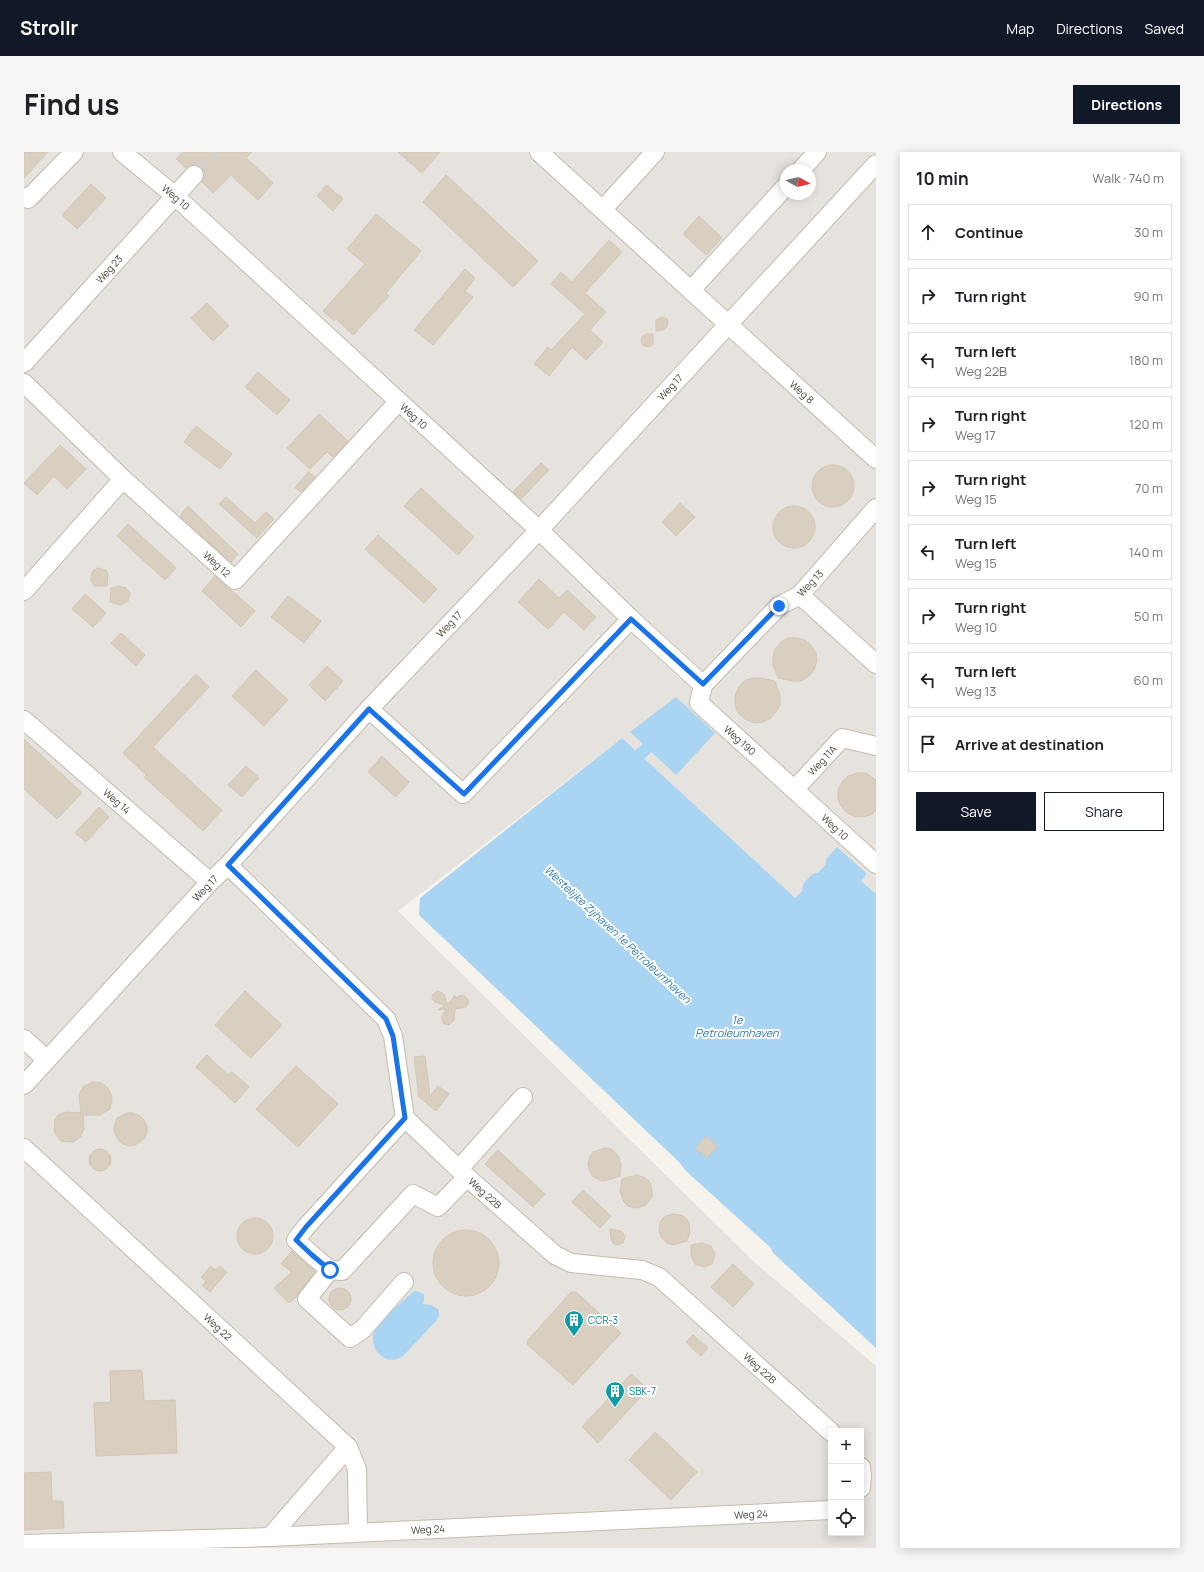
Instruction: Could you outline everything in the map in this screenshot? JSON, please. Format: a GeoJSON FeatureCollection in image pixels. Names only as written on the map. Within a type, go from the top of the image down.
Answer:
{"type":"FeatureCollection","features":[{"type":"Feature","properties":{"kind":"lane"},"geometry":{"type":"LineString","coordinates":[[24,197],[28,200],[74,152]]}},
{"type":"Feature","properties":{"kind":"lane","name":"Weg 10"},"geometry":{"type":"LineString","coordinates":[[122,152],[175,196],[539,530],[631,619],[703,684]]}},
{"type":"Feature","properties":{"kind":"lane","name":"Weg 8"},"geometry":{"type":"LineString","coordinates":[[539,152],[876,459]]}},
{"type":"Feature","properties":{"kind":"lane"},"geometry":{"type":"LineString","coordinates":[[603,209],[655,152]]}},
{"type":"Feature","properties":{"kind":"lane"},"geometry":{"type":"LineString","coordinates":[[806,164],[817,152]]}},
{"type":"Feature","properties":{"kind":"lane","name":"Weg 17"},"geometry":{"type":"LineString","coordinates":[[24,1085],[210,882],[228,865],[369,709],[539,530],[728,324],[873,172]]}},
{"type":"Feature","properties":{"kind":"lane","name":"Weg 23"},"geometry":{"type":"LineString","coordinates":[[24,363],[194,175]]}},
{"type":"Feature","properties":{"kind":"lane"},"geometry":{"type":"LineString","coordinates":[[691,290],[780,193]]}},
{"type":"Feature","properties":{"kind":"lane","name":"Weg 12"},"geometry":{"type":"LineString","coordinates":[[24,383],[123,479],[235,580],[398,402]]}},
{"type":"Feature","properties":{"kind":"lane"},"geometry":{"type":"LineString","coordinates":[[24,591],[123,479]]}},
{"type":"Feature","properties":{"kind":"lane","name":"Weg 13"},"geometry":{"type":"LineString","coordinates":[[703,684],[779,606],[800,595],[876,508]]}},
{"type":"Feature","properties":{"kind":"lane"},"geometry":{"type":"LineString","coordinates":[[800,595],[876,664]]}},
{"type":"Feature","properties":{"kind":"lane"},"geometry":{"type":"LineString","coordinates":[[369,709],[464,794],[631,619]]}},
{"type":"Feature","properties":{"kind":"lane","name":"Weg 190"},"geometry":{"type":"LineString","coordinates":[[703,684],[699,703],[795,789]]}},
{"type":"Feature","properties":{"kind":"lane","name":"Weg 14"},"geometry":{"type":"LineString","coordinates":[[24,720],[210,882]]}},
{"type":"Feature","properties":{"kind":"lane","name":"Weg 11A"},"geometry":{"type":"LineString","coordinates":[[795,789],[842,738],[876,746]]}},
{"type":"Feature","properties":{"kind":"lane","name":"Weg 10"},"geometry":{"type":"LineString","coordinates":[[795,789],[876,864]]}},
{"type":"Feature","properties":{"kind":"lane"},"geometry":{"type":"LineString","coordinates":[[228,865],[386,1019],[393,1036],[405,1118],[306,1227],[296,1240],[330,1270],[342,1271],[413,1194],[438,1207],[523,1097]]}},
{"type":"Feature","properties":{"kind":"lane"},"geometry":{"type":"LineString","coordinates":[[24,1039],[47,1060]]}},
{"type":"Feature","properties":{"kind":"lane","name":"Weg 22B"},"geometry":{"type":"LineString","coordinates":[[405,1118],[463,1173],[555,1255],[570,1263],[642,1270],[659,1277],[828,1429]]}},
{"type":"Feature","properties":{"kind":"lane","name":"Weg 22"},"geometry":{"type":"LineString","coordinates":[[24,1148],[348,1447],[357,1469],[358,1532]]}},
{"type":"Feature","properties":{"kind":"lane"},"geometry":{"type":"LineString","coordinates":[[330,1270],[307,1299],[350,1338],[362,1329],[404,1282]]}},
{"type":"Feature","properties":{"kind":"lane"},"geometry":{"type":"LineString","coordinates":[[270,1537],[348,1447]]}},
{"type":"Feature","properties":{"kind":"lane","name":"Weg 24"},"geometry":{"type":"LineString","coordinates":[[24,1544],[270,1537],[828,1510]]}},
{"type":"Feature","properties":{"kind":"shaded area"},"geometry":{"type":"Polygon","coordinates":[[[24,152],[876,152],[876,894],[861,881],[867,874],[828,858],[825,865],[819,872],[812,874],[803,884],[802,891],[795,899],[622,738],[398,911],[753,1261],[876,1366],[876,1548],[24,1548],[24,152]]]}},
{"type":"Feature","properties":{"kind":"water"},"geometry":{"type":"Polygon","coordinates":[[[676,697],[715,733],[676,775],[630,732],[676,697]]]}},
{"type":"Feature","properties":{"kind":"water","name":"1e Petroleumhaven"},"geometry":{"type":"Polygon","coordinates":[[[622,738],[795,898],[802,891],[803,884],[812,874],[819,872],[825,865],[827,858],[837,847],[867,874],[861,881],[876,894],[876,1348],[773,1253],[771,1248],[686,1171],[679,1162],[419,915],[420,898],[622,738]]]}},
{"type":"Feature","properties":{"kind":"water"},"geometry":{"type":"Polygon","coordinates":[[[414,1291],[424,1294],[423,1304],[431,1305],[439,1310],[437,1320],[403,1356],[390,1360],[384,1358],[379,1354],[373,1343],[375,1330],[387,1316],[414,1291]]]}},
{"type":"Feature","properties":{"kind":"building"},"geometry":{"type":"Polygon","coordinates":[[[24,152],[48,152],[24,178],[24,152]]]}},
{"type":"Feature","properties":{"kind":"building"},"geometry":{"type":"Polygon","coordinates":[[[183,152],[252,152],[246,158],[273,183],[258,200],[231,175],[213,193],[202,182],[204,171],[201,168],[196,165],[190,165],[186,168],[176,159],[183,152]]]}},
{"type":"Feature","properties":{"kind":"building"},"geometry":{"type":"Polygon","coordinates":[[[398,152],[440,152],[422,173],[398,152]]]}},
{"type":"Feature","properties":{"kind":"building"},"geometry":{"type":"Polygon","coordinates":[[[446,175],[538,261],[513,287],[423,202],[446,175]]]}},
{"type":"Feature","properties":{"kind":"building"},"geometry":{"type":"Polygon","coordinates":[[[91,184],[106,198],[77,229],[62,215],[91,184]]]}},
{"type":"Feature","properties":{"kind":"building"},"geometry":{"type":"Polygon","coordinates":[[[327,185],[343,199],[333,211],[317,196],[327,185]]]}},
{"type":"Feature","properties":{"kind":"building"},"geometry":{"type":"Polygon","coordinates":[[[376,214],[421,251],[386,293],[389,296],[353,335],[336,319],[334,321],[323,311],[365,264],[347,249],[376,214]]]}},
{"type":"Feature","properties":{"kind":"building"},"geometry":{"type":"Polygon","coordinates":[[[699,216],[722,238],[706,255],[683,234],[699,216]]]}},
{"type":"Feature","properties":{"kind":"building"},"geometry":{"type":"Polygon","coordinates":[[[609,240],[622,252],[585,293],[606,312],[590,330],[603,342],[586,360],[572,347],[549,376],[534,364],[548,347],[551,350],[585,314],[551,284],[561,272],[572,282],[609,240]]]}},
{"type":"Feature","properties":{"kind":"building"},"geometry":{"type":"Polygon","coordinates":[[[465,269],[475,278],[465,291],[473,297],[433,345],[414,330],[465,269]]]}},
{"type":"Feature","properties":{"kind":"building"},"geometry":{"type":"Polygon","coordinates":[[[207,303],[229,326],[213,341],[191,318],[207,303]]]}},
{"type":"Feature","properties":{"kind":"building"},"geometry":{"type":"Polygon","coordinates":[[[662,317],[667,319],[667,327],[663,330],[656,331],[656,320],[662,317]]]}},
{"type":"Feature","properties":{"kind":"building"},"geometry":{"type":"Polygon","coordinates":[[[646,334],[653,334],[653,344],[649,347],[644,346],[641,342],[642,337],[646,334]]]}},
{"type":"Feature","properties":{"kind":"building"},"geometry":{"type":"Polygon","coordinates":[[[258,372],[290,400],[277,415],[245,387],[258,372]]]}},
{"type":"Feature","properties":{"kind":"building"},"geometry":{"type":"Polygon","coordinates":[[[319,414],[348,441],[333,457],[327,452],[310,469],[287,448],[319,414]]]}},
{"type":"Feature","properties":{"kind":"building"},"geometry":{"type":"Polygon","coordinates":[[[196,426],[232,454],[220,469],[184,442],[196,426]]]}},
{"type":"Feature","properties":{"kind":"building"},"geometry":{"type":"Polygon","coordinates":[[[60,445],[86,469],[67,489],[54,476],[37,495],[24,483],[60,445]]]}},
{"type":"Feature","properties":{"kind":"building"},"geometry":{"type":"Polygon","coordinates":[[[541,463],[549,470],[521,499],[513,492],[541,463]]]}},
{"type":"Feature","properties":{"kind":"building"},"geometry":{"type":"Polygon","coordinates":[[[829,465],[837,465],[845,468],[851,474],[854,486],[851,498],[845,504],[837,507],[829,507],[821,504],[815,498],[812,490],[812,482],[815,474],[821,468],[829,465]]]}},
{"type":"Feature","properties":{"kind":"building"},"geometry":{"type":"Polygon","coordinates":[[[308,472],[315,477],[301,492],[295,488],[308,472]]]}},
{"type":"Feature","properties":{"kind":"building"},"geometry":{"type":"Polygon","coordinates":[[[421,488],[474,537],[458,555],[404,506],[421,488]]]}},
{"type":"Feature","properties":{"kind":"building"},"geometry":{"type":"Polygon","coordinates":[[[226,497],[255,523],[266,512],[274,519],[257,538],[219,504],[226,497]]]}},
{"type":"Feature","properties":{"kind":"building"},"geometry":{"type":"Polygon","coordinates":[[[680,503],[695,517],[676,536],[662,522],[680,503]]]}},
{"type":"Feature","properties":{"kind":"building"},"geometry":{"type":"Polygon","coordinates":[[[188,506],[238,554],[231,562],[180,516],[188,506]]]}},
{"type":"Feature","properties":{"kind":"building"},"geometry":{"type":"Polygon","coordinates":[[[790,506],[798,506],[806,509],[812,515],[815,527],[812,539],[806,545],[798,548],[790,548],[782,545],[776,539],[773,531],[773,523],[776,515],[782,509],[790,506]]]}},
{"type":"Feature","properties":{"kind":"building"},"geometry":{"type":"Polygon","coordinates":[[[128,524],[176,568],[165,580],[117,536],[128,524]]]}},
{"type":"Feature","properties":{"kind":"building"},"geometry":{"type":"Polygon","coordinates":[[[378,535],[437,589],[424,603],[365,549],[378,535]]]}},
{"type":"Feature","properties":{"kind":"building"},"geometry":{"type":"Polygon","coordinates":[[[98,568],[106,570],[108,574],[107,586],[94,586],[91,580],[91,575],[94,570],[98,568]]]}},
{"type":"Feature","properties":{"kind":"building"},"geometry":{"type":"Polygon","coordinates":[[[215,576],[255,611],[241,627],[202,591],[215,576]]]}},
{"type":"Feature","properties":{"kind":"building"},"geometry":{"type":"Polygon","coordinates":[[[539,579],[559,598],[567,590],[596,617],[584,630],[564,612],[548,629],[518,602],[539,579]]]}},
{"type":"Feature","properties":{"kind":"building"},"geometry":{"type":"Polygon","coordinates":[[[119,586],[126,588],[130,594],[128,601],[121,605],[110,602],[111,588],[119,586]]]}},
{"type":"Feature","properties":{"kind":"building"},"geometry":{"type":"Polygon","coordinates":[[[85,594],[106,613],[93,627],[72,609],[85,594]]]}},
{"type":"Feature","properties":{"kind":"building"},"geometry":{"type":"Polygon","coordinates":[[[288,596],[321,621],[304,643],[271,617],[288,596]]]}},
{"type":"Feature","properties":{"kind":"building"},"geometry":{"type":"Polygon","coordinates":[[[121,633],[145,655],[136,666],[111,643],[121,633]]]}},
{"type":"Feature","properties":{"kind":"building"},"geometry":{"type":"Polygon","coordinates":[[[788,638],[805,640],[811,645],[816,653],[817,661],[814,670],[809,676],[801,681],[778,678],[773,665],[775,649],[781,642],[788,638]]]}},
{"type":"Feature","properties":{"kind":"building"},"geometry":{"type":"Polygon","coordinates":[[[327,666],[343,681],[325,701],[309,685],[327,666]]]}},
{"type":"Feature","properties":{"kind":"building"},"geometry":{"type":"Polygon","coordinates":[[[256,670],[288,700],[264,726],[232,696],[256,670]]]}},
{"type":"Feature","properties":{"kind":"building"},"geometry":{"type":"Polygon","coordinates":[[[196,674],[209,687],[153,747],[222,810],[203,831],[144,777],[146,775],[123,753],[196,674]]]}},
{"type":"Feature","properties":{"kind":"building"},"geometry":{"type":"Polygon","coordinates":[[[752,678],[775,681],[780,696],[780,705],[776,712],[771,718],[763,722],[754,723],[745,719],[738,713],[735,705],[735,696],[738,688],[744,681],[752,678]]]}},
{"type":"Feature","properties":{"kind":"building"},"geometry":{"type":"Polygon","coordinates":[[[24,739],[82,793],[57,819],[24,789],[24,739]]]}},
{"type":"Feature","properties":{"kind":"building"},"geometry":{"type":"Polygon","coordinates":[[[382,756],[409,782],[396,797],[368,772],[382,756]]]}},
{"type":"Feature","properties":{"kind":"building"},"geometry":{"type":"Polygon","coordinates":[[[246,766],[259,778],[242,797],[228,785],[246,766]]]}},
{"type":"Feature","properties":{"kind":"building"},"geometry":{"type":"Polygon","coordinates":[[[857,773],[866,773],[876,780],[876,811],[870,815],[862,817],[854,816],[846,812],[838,799],[838,790],[842,782],[848,776],[857,773]]]}},
{"type":"Feature","properties":{"kind":"building"},"geometry":{"type":"Polygon","coordinates":[[[99,807],[109,817],[86,842],[75,833],[99,807]]]}},
{"type":"Feature","properties":{"kind":"building"},"geometry":{"type":"Polygon","coordinates":[[[245,991],[282,1025],[251,1058],[215,1025],[245,991]]]}},
{"type":"Feature","properties":{"kind":"building"},"geometry":{"type":"Polygon","coordinates":[[[438,991],[444,994],[447,1004],[455,995],[455,998],[464,995],[469,1001],[466,1007],[455,1009],[454,1020],[449,1025],[444,1024],[442,1021],[442,1016],[446,1009],[438,1010],[445,1005],[435,1002],[432,999],[433,994],[438,991]]]}},
{"type":"Feature","properties":{"kind":"building"},"geometry":{"type":"Polygon","coordinates":[[[207,1055],[228,1075],[232,1072],[249,1087],[235,1103],[196,1067],[207,1055]]]}},
{"type":"Feature","properties":{"kind":"building"},"geometry":{"type":"Polygon","coordinates":[[[425,1056],[430,1096],[438,1086],[449,1094],[436,1111],[419,1097],[414,1057],[425,1056]]]}},
{"type":"Feature","properties":{"kind":"building"},"geometry":{"type":"Polygon","coordinates":[[[296,1066],[338,1104],[298,1147],[256,1109],[296,1066]]]}},
{"type":"Feature","properties":{"kind":"building"},"geometry":{"type":"Polygon","coordinates":[[[93,1082],[102,1083],[109,1089],[112,1098],[110,1109],[100,1115],[83,1115],[84,1129],[80,1137],[73,1142],[61,1141],[54,1132],[55,1120],[58,1115],[66,1112],[81,1113],[79,1094],[84,1086],[93,1082]]]}},
{"type":"Feature","properties":{"kind":"building"},"geometry":{"type":"Polygon","coordinates":[[[128,1113],[134,1113],[140,1116],[147,1126],[145,1138],[135,1145],[129,1146],[119,1141],[115,1134],[114,1128],[117,1118],[128,1113]]]}},
{"type":"Feature","properties":{"kind":"building"},"geometry":{"type":"Polygon","coordinates":[[[706,1136],[717,1146],[707,1158],[695,1148],[706,1136]]]}},
{"type":"Feature","properties":{"kind":"building"},"geometry":{"type":"Polygon","coordinates":[[[605,1148],[611,1149],[619,1158],[621,1164],[620,1176],[602,1181],[592,1176],[588,1163],[593,1152],[605,1148]]]}},
{"type":"Feature","properties":{"kind":"building"},"geometry":{"type":"Polygon","coordinates":[[[100,1149],[104,1150],[110,1156],[110,1164],[104,1170],[100,1171],[96,1170],[90,1164],[89,1160],[90,1156],[96,1150],[100,1149]]]}},
{"type":"Feature","properties":{"kind":"building"},"geometry":{"type":"Polygon","coordinates":[[[498,1150],[545,1194],[533,1207],[485,1164],[498,1150]]]}},
{"type":"Feature","properties":{"kind":"building"},"geometry":{"type":"Polygon","coordinates":[[[637,1175],[648,1180],[651,1185],[652,1197],[646,1205],[634,1208],[628,1206],[624,1202],[620,1191],[622,1179],[637,1175]]]}},
{"type":"Feature","properties":{"kind":"building"},"geometry":{"type":"Polygon","coordinates":[[[583,1190],[611,1216],[600,1228],[572,1202],[583,1190]]]}},
{"type":"Feature","properties":{"kind":"building"},"geometry":{"type":"Polygon","coordinates":[[[672,1214],[681,1215],[686,1218],[689,1223],[690,1232],[687,1241],[672,1245],[667,1243],[661,1237],[659,1231],[660,1222],[664,1217],[672,1214]]]}},
{"type":"Feature","properties":{"kind":"building"},"geometry":{"type":"Polygon","coordinates":[[[259,1218],[268,1223],[272,1229],[272,1243],[268,1249],[259,1254],[251,1254],[242,1249],[238,1243],[237,1232],[242,1223],[248,1219],[259,1218]]]}},
{"type":"Feature","properties":{"kind":"building"},"geometry":{"type":"Polygon","coordinates":[[[610,1229],[623,1233],[625,1237],[623,1243],[617,1245],[613,1243],[610,1229]]]}},
{"type":"Feature","properties":{"kind":"building"},"geometry":{"type":"Polygon","coordinates":[[[459,1230],[473,1230],[485,1235],[494,1244],[499,1256],[497,1276],[490,1287],[473,1296],[459,1296],[447,1291],[438,1282],[433,1270],[433,1256],[438,1244],[447,1235],[459,1230]]]}},
{"type":"Feature","properties":{"kind":"building"},"geometry":{"type":"Polygon","coordinates":[[[702,1243],[711,1246],[715,1254],[712,1264],[704,1267],[695,1264],[691,1256],[691,1245],[702,1243]]]}},
{"type":"Feature","properties":{"kind":"building"},"geometry":{"type":"Polygon","coordinates":[[[292,1251],[315,1271],[296,1297],[289,1303],[274,1288],[292,1272],[281,1264],[292,1251]]]}},
{"type":"Feature","properties":{"kind":"building"},"geometry":{"type":"Polygon","coordinates":[[[733,1264],[754,1284],[733,1307],[711,1287],[733,1264]]]}},
{"type":"Feature","properties":{"kind":"building"},"geometry":{"type":"Polygon","coordinates":[[[211,1266],[215,1270],[220,1266],[227,1272],[210,1292],[202,1285],[206,1281],[201,1277],[211,1266]]]}},
{"type":"Feature","properties":{"kind":"building"},"geometry":{"type":"Polygon","coordinates":[[[340,1288],[344,1289],[350,1295],[350,1303],[344,1309],[340,1310],[336,1309],[330,1303],[329,1299],[330,1295],[336,1289],[340,1288]]]}},
{"type":"Feature","properties":{"kind":"building","name":"CCR-3"},"geometry":{"type":"Polygon","coordinates":[[[571,1292],[576,1292],[621,1333],[573,1385],[527,1344],[528,1340],[571,1292]]]}},
{"type":"Feature","properties":{"kind":"building"},"geometry":{"type":"Polygon","coordinates":[[[693,1335],[708,1348],[701,1356],[686,1342],[693,1335]]]}},
{"type":"Feature","properties":{"kind":"building"},"geometry":{"type":"Polygon","coordinates":[[[142,1370],[144,1401],[175,1400],[177,1453],[96,1456],[94,1403],[111,1402],[110,1371],[142,1370]]]}},
{"type":"Feature","properties":{"kind":"building","name":"SBK-7"},"geometry":{"type":"Polygon","coordinates":[[[631,1374],[648,1389],[598,1443],[582,1427],[631,1374]]]}},
{"type":"Feature","properties":{"kind":"building"},"geometry":{"type":"Polygon","coordinates":[[[655,1432],[697,1472],[671,1500],[629,1460],[655,1432]]]}},
{"type":"Feature","properties":{"kind":"building"},"geometry":{"type":"Polygon","coordinates":[[[51,1472],[52,1501],[63,1501],[64,1528],[24,1530],[24,1473],[51,1472]]]}},
{"type":"Feature","properties":{"kind":"waterway"},"geometry":{"type":"LineString","coordinates":[[634,767],[632,761],[659,738]]}},
{"type":"Feature","properties":{"kind":"tunnel"},"geometry":{"type":"LineString","coordinates":[[194,175],[215,152]]}},
{"type":"Feature","properties":{"kind":"place","name":"CCR-3"},"geometry":{"type":"Point","coordinates":[574,1337]}},
{"type":"Feature","properties":{"kind":"place","name":"SBK-7"},"geometry":{"type":"Point","coordinates":[615,1408]}},
{"type":"Feature","properties":{"kind":"route"},"geometry":{"type":"LineString","coordinates":[[330,1270],[296,1240],[306,1227],[405,1118],[393,1036],[386,1019],[228,865],[369,709],[464,794],[631,619],[703,684],[779,606]]}},
{"type":"Feature","properties":{"kind":"water label","name":"Westelijke Zijhaven 1e Petroleumhaven"},"geometry":{"type":"Point","coordinates":[618,934]}}]}
